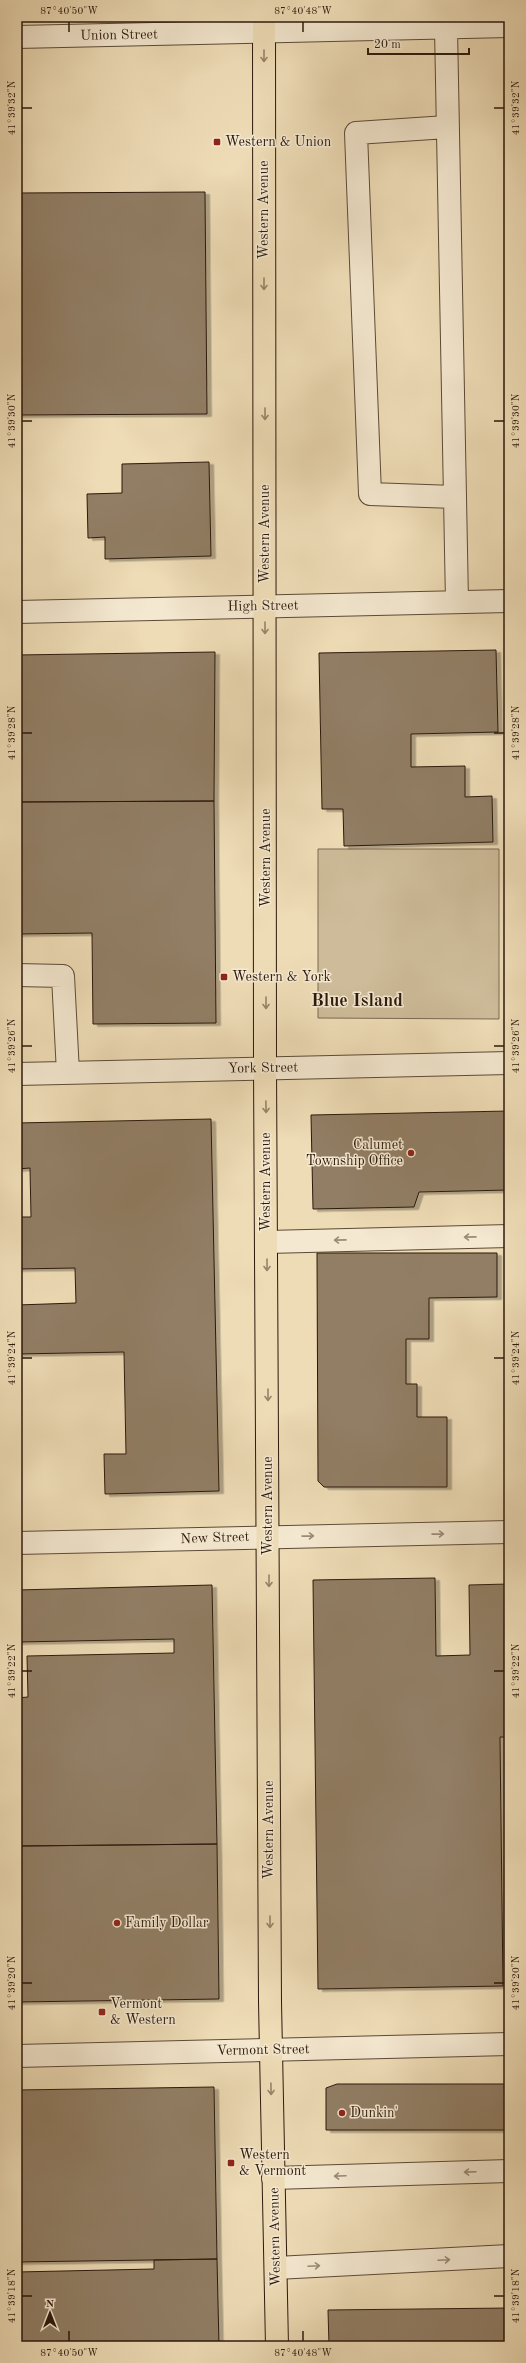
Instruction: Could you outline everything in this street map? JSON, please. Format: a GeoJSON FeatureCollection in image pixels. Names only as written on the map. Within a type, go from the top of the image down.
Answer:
{"type":"FeatureCollection","features":[{"type":"Feature","properties":{"kind":"main road","name":"Western Avenue"},"geometry":{"type":"LineString","coordinates":[[264,24],[265,1068],[269,1536],[270,2050],[277,2346]]}},
{"type":"Feature","properties":{"kind":"street","name":"Union Street"},"geometry":{"type":"LineString","coordinates":[[17,38],[264,24],[446,28],[509,26]]}},
{"type":"Feature","properties":{"kind":"street"},"geometry":{"type":"LineString","coordinates":[[446,28],[456,602]]}},
{"type":"Feature","properties":{"kind":"street"},"geometry":{"type":"LineString","coordinates":[[447,127],[356,133],[370,494],[454,497]]}},
{"type":"Feature","properties":{"kind":"street","name":"High Street"},"geometry":{"type":"LineString","coordinates":[[17,612],[509,601]]}},
{"type":"Feature","properties":{"kind":"street"},"geometry":{"type":"LineString","coordinates":[[17,975],[63,976],[68,1073]]}},
{"type":"Feature","properties":{"kind":"street","name":"York Street"},"geometry":{"type":"LineString","coordinates":[[17,1074],[509,1063]]}},
{"type":"Feature","properties":{"kind":"street"},"geometry":{"type":"LineString","coordinates":[[267,1242],[509,1236]]}},
{"type":"Feature","properties":{"kind":"street","name":"New Street"},"geometry":{"type":"LineString","coordinates":[[17,1543],[269,1536],[509,1532]]}},
{"type":"Feature","properties":{"kind":"street","name":"Vermont Street"},"geometry":{"type":"LineString","coordinates":[[17,2056],[509,2044]]}},
{"type":"Feature","properties":{"kind":"street"},"geometry":{"type":"LineString","coordinates":[[273,2178],[509,2171]]}},
{"type":"Feature","properties":{"kind":"street"},"geometry":{"type":"LineString","coordinates":[[276,2268],[509,2256]]}},
{"type":"Feature","properties":{"kind":"shaded area"},"geometry":{"type":"Polygon","coordinates":[[[318,849],[499,849],[499,1019],[318,1018],[318,849]]]}},
{"type":"Feature","properties":{"kind":"building"},"geometry":{"type":"Polygon","coordinates":[[[205,192],[207,414],[17,415],[17,193],[205,192]]]}},
{"type":"Feature","properties":{"kind":"building"},"geometry":{"type":"Polygon","coordinates":[[[209,462],[211,556],[105,559],[105,537],[88,538],[87,494],[122,493],[122,464],[209,462]]]}},
{"type":"Feature","properties":{"kind":"building"},"geometry":{"type":"Polygon","coordinates":[[[496,650],[498,732],[411,734],[411,767],[465,766],[465,797],[492,796],[493,842],[344,846],[343,809],[322,809],[319,653],[496,650]]]}},
{"type":"Feature","properties":{"kind":"building"},"geometry":{"type":"Polygon","coordinates":[[[215,652],[214,801],[17,802],[17,655],[215,652]]]}},
{"type":"Feature","properties":{"kind":"building"},"geometry":{"type":"Polygon","coordinates":[[[214,801],[216,1023],[93,1024],[92,933],[17,934],[17,802],[214,801]]]}},
{"type":"Feature","properties":{"kind":"building","name":"Calumet Township Office"},"geometry":{"type":"Polygon","coordinates":[[[509,1111],[509,1190],[419,1192],[414,1207],[313,1209],[311,1115],[509,1111]]]}},
{"type":"Feature","properties":{"kind":"building"},"geometry":{"type":"Polygon","coordinates":[[[211,1119],[219,1491],[105,1494],[104,1454],[126,1454],[124,1352],[17,1354],[17,1305],[76,1303],[75,1268],[17,1269],[17,1217],[31,1217],[30,1168],[17,1169],[17,1123],[211,1119]]]}},
{"type":"Feature","properties":{"kind":"building"},"geometry":{"type":"Polygon","coordinates":[[[317,1253],[497,1253],[497,1297],[429,1298],[429,1339],[406,1339],[406,1384],[417,1384],[417,1417],[447,1417],[447,1487],[324,1487],[318,1481],[317,1253]]]}},
{"type":"Feature","properties":{"kind":"building"},"geometry":{"type":"Polygon","coordinates":[[[435,1578],[436,1656],[470,1655],[469,1585],[508,1584],[509,1737],[500,1737],[503,1986],[318,1989],[313,1580],[435,1578]]]}},
{"type":"Feature","properties":{"kind":"building"},"geometry":{"type":"Polygon","coordinates":[[[212,1585],[217,1844],[21,1846],[17,1698],[28,1697],[27,1656],[174,1653],[174,1639],[17,1642],[17,1590],[212,1585]]]}},
{"type":"Feature","properties":{"kind":"building","name":"Family Dollar"},"geometry":{"type":"Polygon","coordinates":[[[17,1844],[21,1846],[217,1844],[219,1999],[17,2002],[17,1844]]]}},
{"type":"Feature","properties":{"kind":"building"},"geometry":{"type":"Polygon","coordinates":[[[337,2084],[509,2084],[509,2130],[326,2130],[326,2088],[337,2084]]]}},
{"type":"Feature","properties":{"kind":"building"},"geometry":{"type":"Polygon","coordinates":[[[214,2087],[217,2259],[17,2262],[17,2090],[214,2087]]]}},
{"type":"Feature","properties":{"kind":"building"},"geometry":{"type":"Polygon","coordinates":[[[217,2259],[219,2346],[17,2346],[17,2272],[154,2269],[154,2260],[217,2259]]]}},
{"type":"Feature","properties":{"kind":"building"},"geometry":{"type":"Polygon","coordinates":[[[509,2308],[509,2346],[329,2346],[328,2310],[509,2308]]]}},
{"type":"Feature","properties":{"kind":"place","name":"Western & Union"},"geometry":{"type":"Point","coordinates":[217,142]}},
{"type":"Feature","properties":{"kind":"place","name":"Western & York"},"geometry":{"type":"Point","coordinates":[224,977]}},
{"type":"Feature","properties":{"kind":"place","name":"Calumet Township Office"},"geometry":{"type":"Point","coordinates":[411,1153]}},
{"type":"Feature","properties":{"kind":"place","name":"Family Dollar"},"geometry":{"type":"Point","coordinates":[117,1923]}},
{"type":"Feature","properties":{"kind":"place","name":"Vermont & Western"},"geometry":{"type":"Point","coordinates":[102,2012]}},
{"type":"Feature","properties":{"kind":"place","name":"Dunkin'"},"geometry":{"type":"Point","coordinates":[342,2113]}},
{"type":"Feature","properties":{"kind":"place","name":"Western & Vermont"},"geometry":{"type":"Point","coordinates":[231,2163]}},
{"type":"Feature","properties":{"kind":"district","name":"Blue Island"},"geometry":{"type":"Point","coordinates":[357,1001]}}]}
